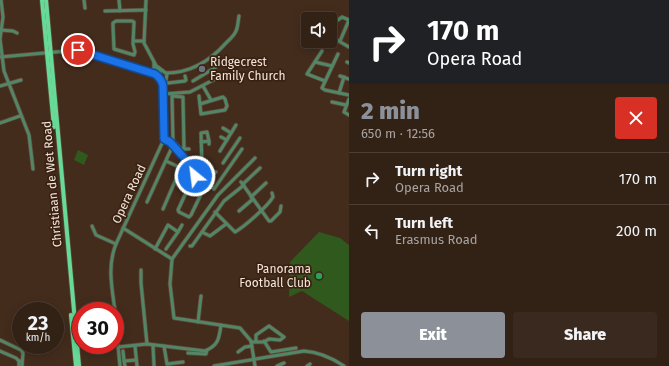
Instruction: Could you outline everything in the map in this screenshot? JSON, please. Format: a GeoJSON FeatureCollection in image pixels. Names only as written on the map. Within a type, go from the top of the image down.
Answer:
{"type":"FeatureCollection","features":[{"type":"Feature","properties":{"kind":"main road","name":"Christiaan de Wet Road"},"geometry":{"type":"LineString","coordinates":[[42,0],[49,53],[79,366]]}},
{"type":"Feature","properties":{"kind":"main road","name":"Christiaan de Wet Road"},"geometry":{"type":"LineString","coordinates":[[46,0],[49,53],[76,366]]}},
{"type":"Feature","properties":{"kind":"street"},"geometry":{"type":"LineString","coordinates":[[1,0],[3,17],[1,30],[1,57],[4,73],[29,136],[33,169]]}},
{"type":"Feature","properties":{"kind":"street"},"geometry":{"type":"LineString","coordinates":[[84,0],[85,8]]}},
{"type":"Feature","properties":{"kind":"street"},"geometry":{"type":"LineString","coordinates":[[119,0],[120,11]]}},
{"type":"Feature","properties":{"kind":"street"},"geometry":{"type":"LineString","coordinates":[[146,0],[144,41],[145,46],[163,76],[163,85],[185,81],[185,76]]}},
{"type":"Feature","properties":{"kind":"street"},"geometry":{"type":"LineString","coordinates":[[105,11],[146,10]]}},
{"type":"Feature","properties":{"kind":"street"},"geometry":{"type":"LineString","coordinates":[[1,57],[78,50],[163,76],[198,67],[215,55],[235,33],[239,16]]}},
{"type":"Feature","properties":{"kind":"street"},"geometry":{"type":"LineString","coordinates":[[338,20],[342,17],[349,20],[340,41]]}},
{"type":"Feature","properties":{"kind":"street"},"geometry":{"type":"LineString","coordinates":[[114,22],[134,22],[134,40],[134,55],[114,49],[114,22]]}},
{"type":"Feature","properties":{"kind":"street"},"geometry":{"type":"LineString","coordinates":[[1,30],[13,31],[17,33]]}},
{"type":"Feature","properties":{"kind":"street"},"geometry":{"type":"LineString","coordinates":[[134,40],[144,41]]}},
{"type":"Feature","properties":{"kind":"street"},"geometry":{"type":"LineString","coordinates":[[337,40],[349,47]]}},
{"type":"Feature","properties":{"kind":"street"},"geometry":{"type":"LineString","coordinates":[[322,51],[308,74],[326,81]]}},
{"type":"Feature","properties":{"kind":"street"},"geometry":{"type":"LineString","coordinates":[[338,54],[322,88],[324,90],[349,96]]}},
{"type":"Feature","properties":{"kind":"street"},"geometry":{"type":"LineString","coordinates":[[148,72],[152,72],[154,70],[153,60]]}},
{"type":"Feature","properties":{"kind":"street"},"geometry":{"type":"LineString","coordinates":[[315,62],[332,66]]}},
{"type":"Feature","properties":{"kind":"street"},"geometry":{"type":"LineString","coordinates":[[193,81],[216,67]]}},
{"type":"Feature","properties":{"kind":"street"},"geometry":{"type":"LineString","coordinates":[[208,72],[213,80]]}},
{"type":"Feature","properties":{"kind":"street"},"geometry":{"type":"LineString","coordinates":[[339,94],[348,78],[340,76]]}},
{"type":"Feature","properties":{"kind":"street"},"geometry":{"type":"LineString","coordinates":[[164,94],[190,92],[219,78]]}},
{"type":"Feature","properties":{"kind":"street"},"geometry":{"type":"LineString","coordinates":[[0,86],[21,80]]}},
{"type":"Feature","properties":{"kind":"street","name":"Opera Road"},"geometry":{"type":"LineString","coordinates":[[114,302],[110,264],[116,244],[164,139],[163,85]]}},
{"type":"Feature","properties":{"kind":"street"},"geometry":{"type":"LineString","coordinates":[[203,86],[211,100]]}},
{"type":"Feature","properties":{"kind":"street"},"geometry":{"type":"LineString","coordinates":[[184,149],[183,101],[181,96],[172,97],[174,143],[179,148],[184,149],[189,149]]}},
{"type":"Feature","properties":{"kind":"street"},"geometry":{"type":"LineString","coordinates":[[199,96],[201,114],[224,110]]}},
{"type":"Feature","properties":{"kind":"street"},"geometry":{"type":"LineString","coordinates":[[200,104],[211,100],[225,98],[227,106],[224,110],[225,115]]}},
{"type":"Feature","properties":{"kind":"street"},"geometry":{"type":"LineString","coordinates":[[349,99],[344,112],[349,115]]}},
{"type":"Feature","properties":{"kind":"street"},"geometry":{"type":"LineString","coordinates":[[183,101],[189,101]]}},
{"type":"Feature","properties":{"kind":"street"},"geometry":{"type":"LineString","coordinates":[[332,102],[346,105]]}},
{"type":"Feature","properties":{"kind":"street"},"geometry":{"type":"LineString","coordinates":[[183,113],[189,113]]}},
{"type":"Feature","properties":{"kind":"street"},"geometry":{"type":"LineString","coordinates":[[0,123],[20,116]]}},
{"type":"Feature","properties":{"kind":"street"},"geometry":{"type":"LineString","coordinates":[[164,123],[172,123]]}},
{"type":"Feature","properties":{"kind":"street"},"geometry":{"type":"LineString","coordinates":[[184,125],[190,125]]}},
{"type":"Feature","properties":{"kind":"street"},"geometry":{"type":"LineString","coordinates":[[220,151],[236,125]]}},
{"type":"Feature","properties":{"kind":"street"},"geometry":{"type":"LineString","coordinates":[[224,128],[231,133]]}},
{"type":"Feature","properties":{"kind":"street"},"geometry":{"type":"LineString","coordinates":[[164,139],[173,145],[195,174],[205,186],[192,215],[189,217],[178,210],[195,174],[202,167],[200,142],[200,133],[207,132],[209,142],[200,142]]}},
{"type":"Feature","properties":{"kind":"street"},"geometry":{"type":"LineString","coordinates":[[184,137],[190,137]]}},
{"type":"Feature","properties":{"kind":"street"},"geometry":{"type":"LineString","coordinates":[[222,137],[233,147]]}},
{"type":"Feature","properties":{"kind":"street"},"geometry":{"type":"LineString","coordinates":[[223,163],[240,138]]}},
{"type":"Feature","properties":{"kind":"street"},"geometry":{"type":"LineString","coordinates":[[147,202],[173,145]]}},
{"type":"Feature","properties":{"kind":"street"},"geometry":{"type":"LineString","coordinates":[[195,174],[214,190],[236,155],[242,149]]}},
{"type":"Feature","properties":{"kind":"street"},"geometry":{"type":"LineString","coordinates":[[230,152],[236,155]]}},
{"type":"Feature","properties":{"kind":"street"},"geometry":{"type":"LineString","coordinates":[[255,158],[218,195],[172,259],[170,284],[173,316],[176,319],[240,328],[252,344],[255,366]]}},
{"type":"Feature","properties":{"kind":"street"},"geometry":{"type":"LineString","coordinates":[[163,209],[180,170],[179,167],[166,161]]}},
{"type":"Feature","properties":{"kind":"street"},"geometry":{"type":"LineString","coordinates":[[202,167],[206,168],[211,173],[216,172]]}},
{"type":"Feature","properties":{"kind":"street"},"geometry":{"type":"LineString","coordinates":[[190,246],[192,247],[224,201],[260,168]]}},
{"type":"Feature","properties":{"kind":"street"},"geometry":{"type":"LineString","coordinates":[[239,211],[266,183]]}},
{"type":"Feature","properties":{"kind":"street"},"geometry":{"type":"LineString","coordinates":[[242,184],[270,222],[280,212],[281,206]]}},
{"type":"Feature","properties":{"kind":"street"},"geometry":{"type":"LineString","coordinates":[[142,186],[151,191]]}},
{"type":"Feature","properties":{"kind":"street"},"geometry":{"type":"LineString","coordinates":[[216,212],[226,224],[236,231],[244,226],[272,199],[272,193]]}},
{"type":"Feature","properties":{"kind":"street"},"geometry":{"type":"LineString","coordinates":[[218,195],[224,201]]}},
{"type":"Feature","properties":{"kind":"street"},"geometry":{"type":"LineString","coordinates":[[202,232],[210,236],[226,224]]}},
{"type":"Feature","properties":{"kind":"street"},"geometry":{"type":"LineString","coordinates":[[166,249],[182,225]]}},
{"type":"Feature","properties":{"kind":"street"},"geometry":{"type":"LineString","coordinates":[[92,226],[96,235],[116,244]]}},
{"type":"Feature","properties":{"kind":"street"},"geometry":{"type":"LineString","coordinates":[[155,249],[168,226],[178,232]]}},
{"type":"Feature","properties":{"kind":"street"},"geometry":{"type":"LineString","coordinates":[[123,228],[172,259]]}},
{"type":"Feature","properties":{"kind":"street"},"geometry":{"type":"LineString","coordinates":[[141,270],[147,344]]}},
{"type":"Feature","properties":{"kind":"street"},"geometry":{"type":"LineString","coordinates":[[198,322],[201,296]]}},
{"type":"Feature","properties":{"kind":"street"},"geometry":{"type":"LineString","coordinates":[[124,347],[147,344],[203,351],[214,346],[218,340],[221,325]]}},
{"type":"Feature","properties":{"kind":"street"},"geometry":{"type":"LineString","coordinates":[[238,352],[256,342],[268,339],[280,340],[284,337],[269,326],[256,335],[256,342]]}},
{"type":"Feature","properties":{"kind":"street"},"geometry":{"type":"LineString","coordinates":[[0,340],[21,350],[22,366]]}},
{"type":"Feature","properties":{"kind":"street"},"geometry":{"type":"LineString","coordinates":[[264,341],[271,352],[296,348]]}},
{"type":"Feature","properties":{"kind":"street"},"geometry":{"type":"LineString","coordinates":[[152,345],[154,366]]}},
{"type":"Feature","properties":{"kind":"street"},"geometry":{"type":"LineString","coordinates":[[135,346],[137,366]]}},
{"type":"Feature","properties":{"kind":"street"},"geometry":{"type":"LineString","coordinates":[[164,346],[167,364],[183,362]]}},
{"type":"Feature","properties":{"kind":"street"},"geometry":{"type":"LineString","coordinates":[[188,353],[205,354],[207,353],[207,350]]}},
{"type":"Feature","properties":{"kind":"street"},"geometry":{"type":"LineString","coordinates":[[0,351],[21,361]]}},
{"type":"Feature","properties":{"kind":"street"},"geometry":{"type":"LineString","coordinates":[[214,366],[298,351],[319,353],[344,366]]}},
{"type":"Feature","properties":{"kind":"street"},"geometry":{"type":"LineString","coordinates":[[119,354],[120,366]]}},
{"type":"Feature","properties":{"kind":"street"},"geometry":{"type":"LineString","coordinates":[[123,354],[125,366]]}},
{"type":"Feature","properties":{"kind":"street"},"geometry":{"type":"LineString","coordinates":[[124,361],[136,360]]}},
{"type":"Feature","properties":{"kind":"street"},"geometry":{"type":"LineString","coordinates":[[19,366],[21,361]]}},
{"type":"Feature","properties":{"kind":"street"},"geometry":{"type":"LineString","coordinates":[[277,366],[284,363]]}},
{"type":"Feature","properties":{"kind":"green space"},"geometry":{"type":"Polygon","coordinates":[[[78,150],[88,155],[84,165],[74,160],[78,150]]]}},
{"type":"Feature","properties":{"kind":"green space","name":"Panorama Football Club"},"geometry":{"type":"Polygon","coordinates":[[[319,232],[340,238],[349,245],[349,321],[302,291],[289,297],[290,262],[319,232]]]}},
{"type":"Feature","properties":{"kind":"place","name":"Ridgecrest Family Church"},"geometry":{"type":"Point","coordinates":[202,69]}},
{"type":"Feature","properties":{"kind":"place","name":"Panorama Football Club"},"geometry":{"type":"Point","coordinates":[319,276]}},
{"type":"Feature","properties":{"kind":"route"},"geometry":{"type":"LineString","coordinates":[[78,50],[155,74],[160,80],[162,80],[164,139],[170,142],[196,171],[195,176]]}}]}
